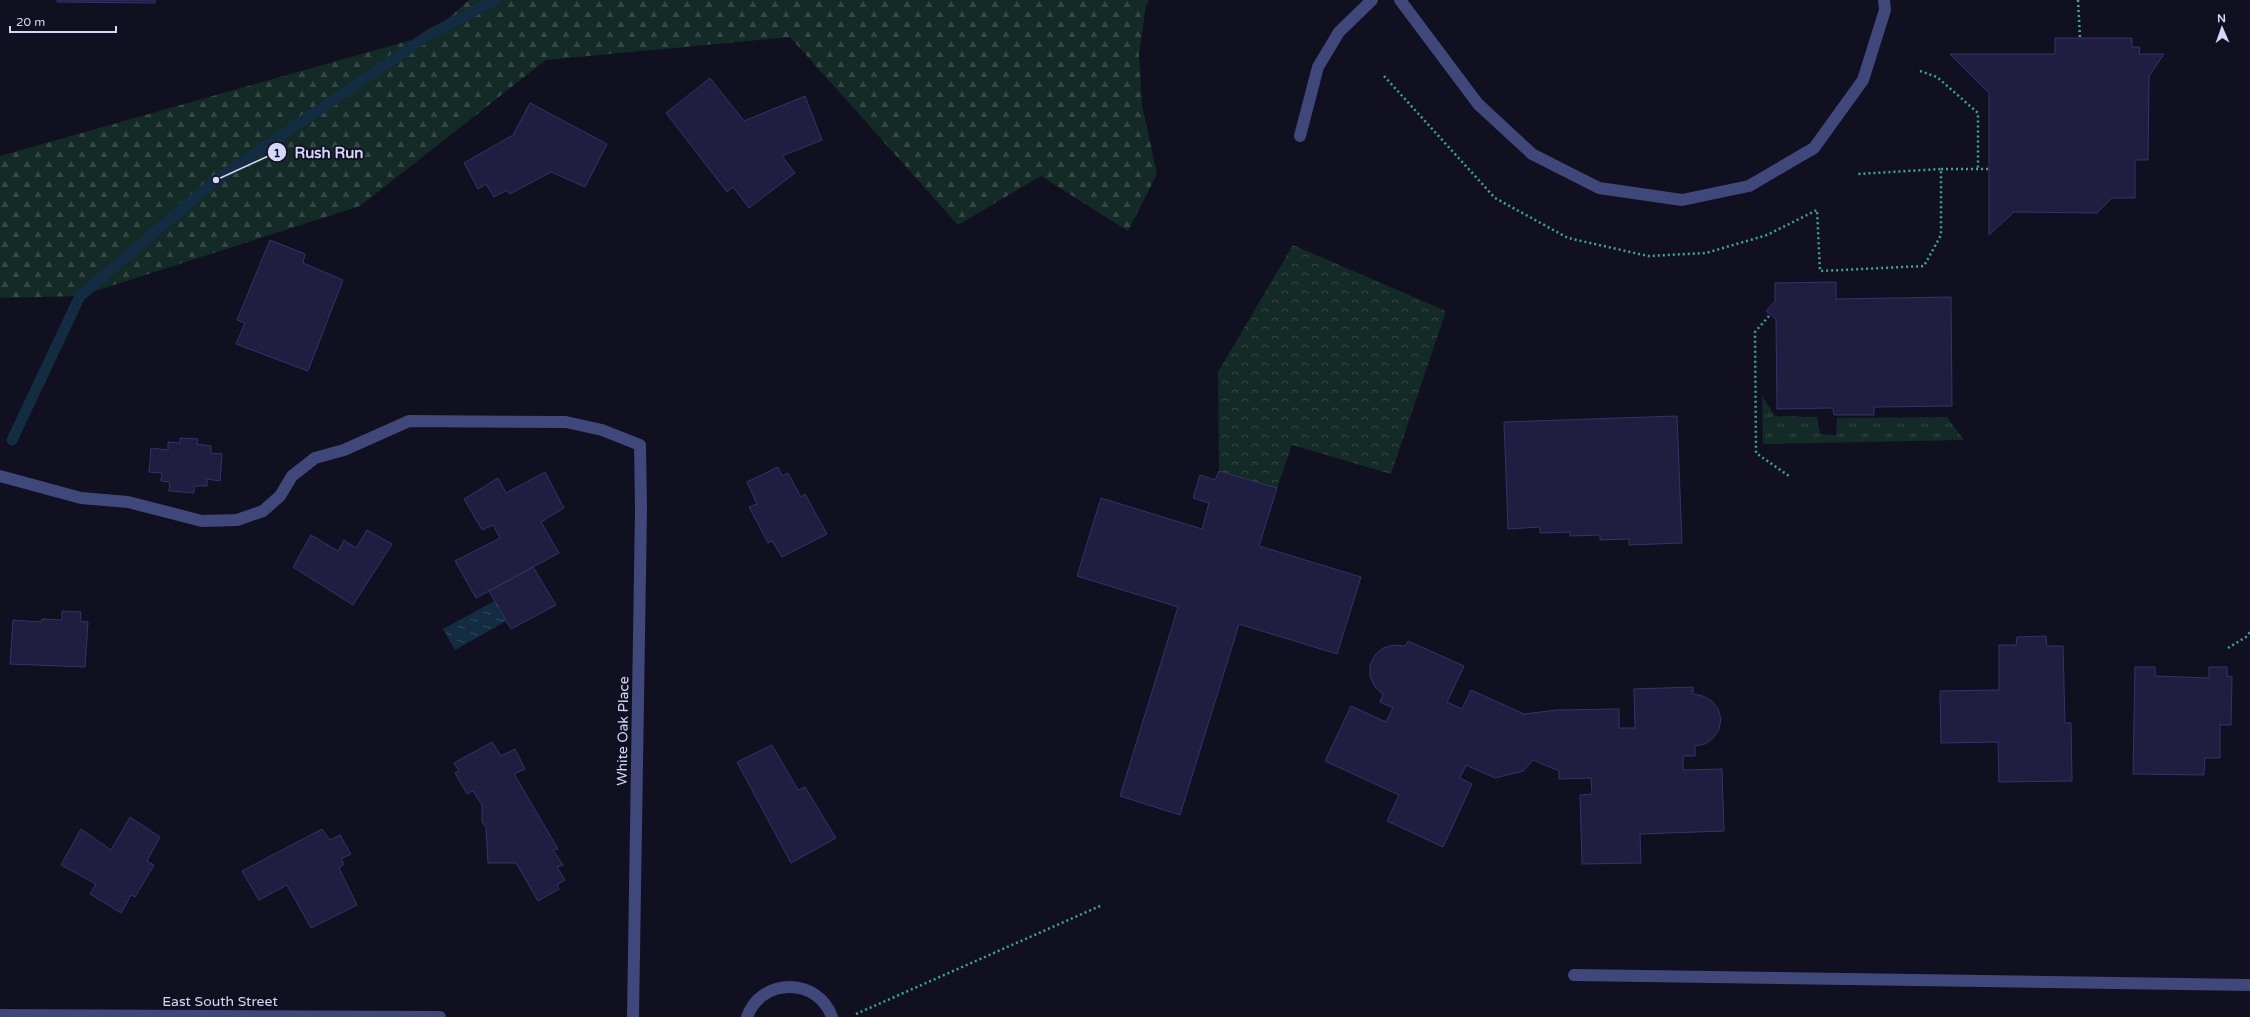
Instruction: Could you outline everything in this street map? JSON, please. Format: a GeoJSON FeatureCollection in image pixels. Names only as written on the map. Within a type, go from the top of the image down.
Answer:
{"type":"FeatureCollection","features":[{"type":"Feature","properties":{"kind":"street"},"geometry":{"type":"LineString","coordinates":[[1300,136],[1318,67],[1339,32],[1372,0]]}},
{"type":"Feature","properties":{"kind":"street"},"geometry":{"type":"LineString","coordinates":[[1400,0],[1478,104],[1532,154],[1599,188],[1682,200],[1749,186],[1814,148],[1863,80],[1884,10],[1884,0]]}},
{"type":"Feature","properties":{"kind":"street","name":"White Oak Place"},"geometry":{"type":"LineString","coordinates":[[0,476],[81,498],[128,502],[202,521],[237,520],[263,512],[280,496],[292,476],[315,458],[344,450],[409,420],[566,422],[602,430],[640,445],[633,1017]]}},
{"type":"Feature","properties":{"kind":"street"},"geometry":{"type":"LineString","coordinates":[[1574,975],[2250,985]]}},
{"type":"Feature","properties":{"kind":"street"},"geometry":{"type":"LineString","coordinates":[[747,1017],[757,1000],[768,992],[780,987],[794,986],[807,989],[820,998],[830,1009],[832,1017]]}},
{"type":"Feature","properties":{"kind":"street","name":"East South Street"},"geometry":{"type":"LineString","coordinates":[[0,1015],[440,1017]]}},
{"type":"Feature","properties":{"kind":"path"},"geometry":{"type":"LineString","coordinates":[[2078,0],[2080,38]]}},
{"type":"Feature","properties":{"kind":"path"},"geometry":{"type":"LineString","coordinates":[[1920,71],[1937,77],[1978,114],[1978,169]]}},
{"type":"Feature","properties":{"kind":"path"},"geometry":{"type":"LineString","coordinates":[[1941,169],[1989,169]]}},
{"type":"Feature","properties":{"kind":"path"},"geometry":{"type":"LineString","coordinates":[[1769,316],[1755,332],[1756,453],[1789,476]]}},
{"type":"Feature","properties":{"kind":"path"},"geometry":{"type":"LineString","coordinates":[[2228,648],[2246,638],[2250,632]]}},
{"type":"Feature","properties":{"kind":"path"},"geometry":{"type":"LineString","coordinates":[[850,1017],[1100,906]]}},
{"type":"Feature","properties":{"kind":"green space"},"geometry":{"type":"Polygon","coordinates":[[[469,0],[1149,0],[1146,6],[1139,54],[1142,105],[1157,174],[1128,231],[1041,176],[958,225],[790,37],[546,60],[360,206],[80,296],[0,298],[0,156],[429,35],[469,0]]]}},
{"type":"Feature","properties":{"kind":"green space"},"geometry":{"type":"Polygon","coordinates":[[[1293,245],[1446,311],[1391,474],[1292,445],[1277,488],[1219,471],[1218,372],[1293,245]]]}},
{"type":"Feature","properties":{"kind":"green space"},"geometry":{"type":"Polygon","coordinates":[[[1762,396],[1775,416],[1817,417],[1820,434],[1836,435],[1837,418],[1947,417],[1964,440],[1763,444],[1762,396]]]}},
{"type":"Feature","properties":{"kind":"water"},"geometry":{"type":"Polygon","coordinates":[[[498,599],[510,619],[455,650],[443,629],[498,599]]]}},
{"type":"Feature","properties":{"kind":"building"},"geometry":{"type":"Polygon","coordinates":[[[57,0],[155,0],[155,3],[57,2],[57,0]]]}},
{"type":"Feature","properties":{"kind":"building"},"geometry":{"type":"Polygon","coordinates":[[[2055,38],[2132,38],[2132,47],[2140,47],[2139,54],[2164,54],[2149,76],[2148,160],[2135,160],[2135,198],[2112,198],[2097,213],[2014,212],[1989,235],[1989,93],[1950,54],[2055,54],[2055,38]]]}},
{"type":"Feature","properties":{"kind":"building"},"geometry":{"type":"Polygon","coordinates":[[[710,78],[744,121],[805,96],[822,140],[782,156],[795,173],[749,208],[733,187],[727,192],[666,113],[710,78]]]}},
{"type":"Feature","properties":{"kind":"building"},"geometry":{"type":"Polygon","coordinates":[[[530,103],[607,144],[585,187],[551,172],[510,194],[507,190],[494,197],[486,184],[478,189],[464,163],[513,135],[530,103]]]}},
{"type":"Feature","properties":{"kind":"building"},"geometry":{"type":"Polygon","coordinates":[[[270,240],[305,254],[303,263],[343,280],[308,371],[236,344],[245,323],[237,320],[270,240]]]}},
{"type":"Feature","properties":{"kind":"building"},"geometry":{"type":"Polygon","coordinates":[[[1836,282],[1836,299],[1951,297],[1952,406],[1874,407],[1874,415],[1834,415],[1833,408],[1777,409],[1776,319],[1766,311],[1775,301],[1775,283],[1836,282]]]}},
{"type":"Feature","properties":{"kind":"building"},"geometry":{"type":"Polygon","coordinates":[[[1677,416],[1682,543],[1629,545],[1629,539],[1600,540],[1600,535],[1570,536],[1570,532],[1540,533],[1540,527],[1508,529],[1504,422],[1677,416]]]}},
{"type":"Feature","properties":{"kind":"building"},"geometry":{"type":"Polygon","coordinates":[[[180,438],[198,439],[197,444],[211,446],[211,453],[222,454],[220,481],[207,479],[207,486],[194,486],[194,493],[169,491],[170,482],[161,481],[162,473],[149,472],[151,448],[168,450],[168,442],[180,443],[180,438]]]}},
{"type":"Feature","properties":{"kind":"building"},"geometry":{"type":"Polygon","coordinates":[[[778,467],[782,476],[788,473],[801,497],[805,494],[827,534],[782,557],[772,541],[768,543],[749,507],[757,504],[747,482],[778,467]]]}},
{"type":"Feature","properties":{"kind":"building"},"geometry":{"type":"Polygon","coordinates":[[[1219,471],[1277,488],[1259,546],[1361,577],[1337,654],[1239,624],[1180,815],[1120,796],[1178,607],[1077,576],[1101,498],[1202,529],[1209,503],[1193,498],[1200,475],[1215,480],[1219,471]]]}},
{"type":"Feature","properties":{"kind":"building"},"geometry":{"type":"Polygon","coordinates":[[[545,472],[564,508],[541,522],[559,553],[476,598],[455,561],[500,538],[493,525],[482,530],[464,499],[498,478],[506,493],[545,472]]]}},
{"type":"Feature","properties":{"kind":"building"},"geometry":{"type":"Polygon","coordinates":[[[367,530],[392,544],[353,605],[293,567],[311,535],[338,551],[344,540],[356,548],[367,530]]]}},
{"type":"Feature","properties":{"kind":"building"},"geometry":{"type":"Polygon","coordinates":[[[533,567],[556,605],[511,629],[489,591],[533,567]]]}},
{"type":"Feature","properties":{"kind":"building"},"geometry":{"type":"Polygon","coordinates":[[[62,611],[81,612],[80,621],[88,622],[85,667],[10,664],[13,620],[41,622],[42,619],[62,620],[62,611]]]}},
{"type":"Feature","properties":{"kind":"building"},"geometry":{"type":"Polygon","coordinates":[[[2046,636],[2047,646],[2063,646],[2065,723],[2071,723],[2072,781],[1999,782],[1998,742],[1941,743],[1940,691],[1999,690],[1999,645],[2016,645],[2017,637],[2046,636]]]}},
{"type":"Feature","properties":{"kind":"building"},"geometry":{"type":"Polygon","coordinates":[[[1408,641],[1464,666],[1447,702],[1462,709],[1471,690],[1524,714],[1557,710],[1619,709],[1619,728],[1635,728],[1634,689],[1693,687],[1693,694],[1703,696],[1712,701],[1718,709],[1721,719],[1719,729],[1713,738],[1705,744],[1695,746],[1695,756],[1683,756],[1683,770],[1722,769],[1724,831],[1640,834],[1641,863],[1582,864],[1580,795],[1592,794],[1591,778],[1559,779],[1559,771],[1533,760],[1523,771],[1495,778],[1466,765],[1460,778],[1472,784],[1443,847],[1387,821],[1399,795],[1325,761],[1351,706],[1386,722],[1393,708],[1380,702],[1383,694],[1375,687],[1370,676],[1370,665],[1375,655],[1383,648],[1394,645],[1405,646],[1408,641]]]}},
{"type":"Feature","properties":{"kind":"building"},"geometry":{"type":"Polygon","coordinates":[[[2135,667],[2155,667],[2155,676],[2209,678],[2209,667],[2227,667],[2227,676],[2232,677],[2231,725],[2220,725],[2220,758],[2205,758],[2204,775],[2133,774],[2135,667]]]}},
{"type":"Feature","properties":{"kind":"building"},"geometry":{"type":"Polygon","coordinates":[[[492,742],[501,756],[515,749],[525,769],[514,774],[558,849],[553,850],[563,865],[557,867],[565,880],[557,885],[559,889],[538,901],[516,863],[488,863],[486,828],[482,822],[482,805],[473,791],[467,794],[455,773],[459,771],[454,763],[492,742]]]}},
{"type":"Feature","properties":{"kind":"building"},"geometry":{"type":"Polygon","coordinates":[[[772,745],[798,790],[805,787],[836,838],[791,863],[737,762],[772,745]]]}},
{"type":"Feature","properties":{"kind":"building"},"geometry":{"type":"Polygon","coordinates":[[[130,817],[160,837],[147,861],[154,865],[135,897],[131,895],[121,913],[90,894],[96,884],[61,865],[81,829],[111,850],[130,817]]]}},
{"type":"Feature","properties":{"kind":"building"},"geometry":{"type":"Polygon","coordinates":[[[322,829],[330,840],[340,835],[351,854],[341,859],[344,864],[339,868],[357,905],[311,928],[287,885],[259,900],[242,871],[322,829]]]}},
{"type":"Feature","properties":{"kind":"waterway"},"geometry":{"type":"LineString","coordinates":[[12,440],[80,296],[216,180],[429,35],[495,0]]}},
{"type":"Feature","properties":{"kind":"place","name":"Rush Run"},"geometry":{"type":"Point","coordinates":[216,180]}}]}
